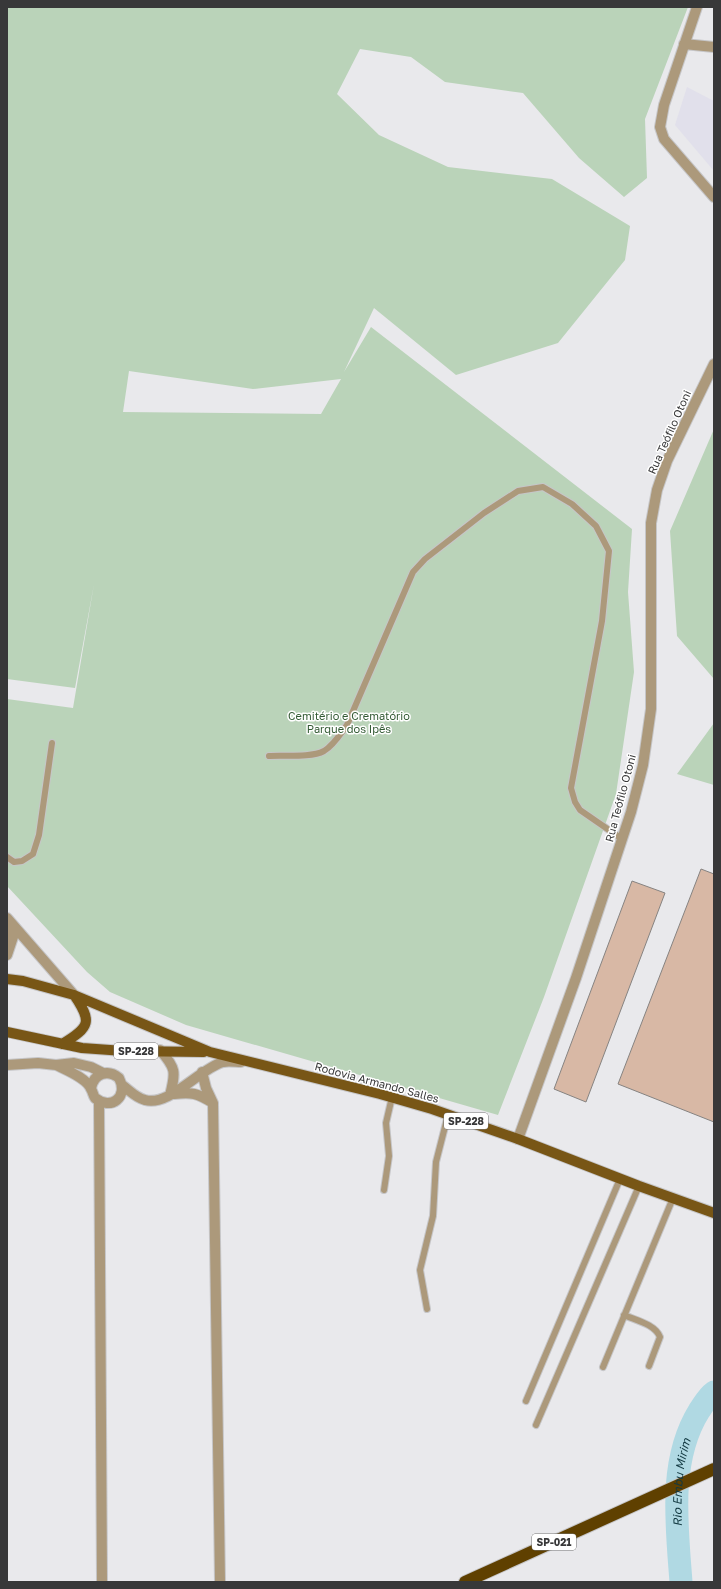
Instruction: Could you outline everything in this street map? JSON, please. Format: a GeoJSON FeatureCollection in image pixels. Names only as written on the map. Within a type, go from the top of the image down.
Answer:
{"type":"FeatureCollection","features":[{"type":"Feature","properties":{"kind":"highway","name":"SP-021"},"geometry":{"type":"LineString","coordinates":[[465,1582],[714,1469]]}},
{"type":"Feature","properties":{"kind":"main road","name":"Rodovia Armando Salles"},"geometry":{"type":"LineString","coordinates":[[7,979],[23,981],[74,995],[210,1052],[392,1098],[448,1115],[518,1139],[620,1179],[714,1213]]}},
{"type":"Feature","properties":{"kind":"main road"},"geometry":{"type":"LineString","coordinates":[[62,1044],[79,1033],[87,1020],[84,1010],[74,995]]}},
{"type":"Feature","properties":{"kind":"main road","name":"Rodovia Armando Salles"},"geometry":{"type":"LineString","coordinates":[[7,1032],[82,1048],[210,1052]]}},
{"type":"Feature","properties":{"kind":"street"},"geometry":{"type":"LineString","coordinates":[[697,7],[664,105],[660,127],[664,139],[714,197]]}},
{"type":"Feature","properties":{"kind":"street"},"geometry":{"type":"LineString","coordinates":[[684,44],[714,47]]}},
{"type":"Feature","properties":{"kind":"street","name":"Rua Teófilo Otoni"},"geometry":{"type":"LineString","coordinates":[[518,1139],[576,978],[631,812],[643,765],[651,709],[651,523],[657,490],[667,461],[714,364]]}},
{"type":"Feature","properties":{"kind":"street"},"geometry":{"type":"LineString","coordinates":[[7,955],[13,937],[11,926],[7,918],[74,995]]}},
{"type":"Feature","properties":{"kind":"street"},"geometry":{"type":"LineString","coordinates":[[160,1050],[170,1061],[175,1071],[170,1095]]}},
{"type":"Feature","properties":{"kind":"street"},"geometry":{"type":"LineString","coordinates":[[122,1085],[138,1097],[150,1102],[158,1101],[170,1095],[202,1072],[224,1062],[251,1062]]}},
{"type":"Feature","properties":{"kind":"street"},"geometry":{"type":"LineString","coordinates":[[7,1065],[38,1063],[56,1065],[74,1063],[91,1067],[103,1073],[110,1073],[119,1078],[122,1085],[119,1098]]}},
{"type":"Feature","properties":{"kind":"street"},"geometry":{"type":"LineString","coordinates":[[56,1065],[73,1073],[91,1088],[95,1098],[99,1101],[109,1103],[119,1098],[138,1097]]}},
{"type":"Feature","properties":{"kind":"street"},"geometry":{"type":"LineString","coordinates":[[202,1072],[206,1088],[213,1103],[220,1582]]}},
{"type":"Feature","properties":{"kind":"street"},"geometry":{"type":"LineString","coordinates":[[91,1088],[95,1078],[103,1073]]}},
{"type":"Feature","properties":{"kind":"street"},"geometry":{"type":"LineString","coordinates":[[170,1095],[187,1093],[200,1094],[213,1103]]}},
{"type":"Feature","properties":{"kind":"street"},"geometry":{"type":"LineString","coordinates":[[99,1101],[98,1191],[102,1582]]}},
{"type":"Feature","properties":{"kind":"lane"},"geometry":{"type":"LineString","coordinates":[[268,756],[314,754],[325,750],[347,725],[413,572],[425,559],[484,513],[518,491],[543,487],[572,504],[596,526],[609,551],[602,621],[572,788],[575,802],[580,810],[622,839]]}},
{"type":"Feature","properties":{"kind":"lane"},"geometry":{"type":"LineString","coordinates":[[7,857],[14,862],[22,861],[33,854],[39,835],[52,743]]}},
{"type":"Feature","properties":{"kind":"lane"},"geometry":{"type":"LineString","coordinates":[[384,1190],[389,1156],[386,1123],[392,1098]]}},
{"type":"Feature","properties":{"kind":"lane"},"geometry":{"type":"LineString","coordinates":[[428,1309],[420,1270],[433,1216],[436,1162],[448,1115]]}},
{"type":"Feature","properties":{"kind":"lane"},"geometry":{"type":"LineString","coordinates":[[526,1401],[620,1179]]}},
{"type":"Feature","properties":{"kind":"lane"},"geometry":{"type":"LineString","coordinates":[[536,1425],[640,1186]]}},
{"type":"Feature","properties":{"kind":"lane"},"geometry":{"type":"LineString","coordinates":[[603,1367],[673,1198]]}},
{"type":"Feature","properties":{"kind":"lane"},"geometry":{"type":"LineString","coordinates":[[624,1315],[653,1327],[658,1332],[660,1337],[649,1366]]}},
{"type":"Feature","properties":{"kind":"shaded area"},"geometry":{"type":"Polygon","coordinates":[[[687,87],[714,101],[714,171],[675,125],[687,87]]]}},
{"type":"Feature","properties":{"kind":"green space","name":"Cemitério e Crematório Parque dos Ipês"},"geometry":{"type":"Polygon","coordinates":[[[7,7],[688,7],[645,119],[647,178],[624,197],[579,158],[523,93],[445,82],[411,57],[360,49],[337,94],[379,135],[448,167],[552,179],[630,226],[625,260],[558,343],[456,375],[374,308],[344,372],[371,327],[632,529],[628,592],[634,672],[616,794],[544,997],[498,1115],[186,1025],[110,992],[87,972],[7,886],[7,699],[73,708],[94,584],[75,688],[7,679],[7,7]],[[129,371],[123,412],[321,414],[341,379],[253,389],[129,371]]]}},
{"type":"Feature","properties":{"kind":"green space"},"geometry":{"type":"Polygon","coordinates":[[[714,429],[714,679],[677,636],[670,531],[714,429]]]}},
{"type":"Feature","properties":{"kind":"green space"},"geometry":{"type":"Polygon","coordinates":[[[714,723],[714,785],[677,774],[714,723]]]}},
{"type":"Feature","properties":{"kind":"building"},"geometry":{"type":"Polygon","coordinates":[[[701,869],[714,874],[714,1122],[618,1084],[701,869]]]}},
{"type":"Feature","properties":{"kind":"building"},"geometry":{"type":"Polygon","coordinates":[[[632,881],[665,893],[586,1102],[554,1089],[632,881]]]}},
{"type":"Feature","properties":{"kind":"waterway","name":"Rio Embu Mirim"},"geometry":{"type":"LineString","coordinates":[[681,1582],[677,1516],[679,1472],[689,1430],[707,1398],[714,1392]]}}]}
